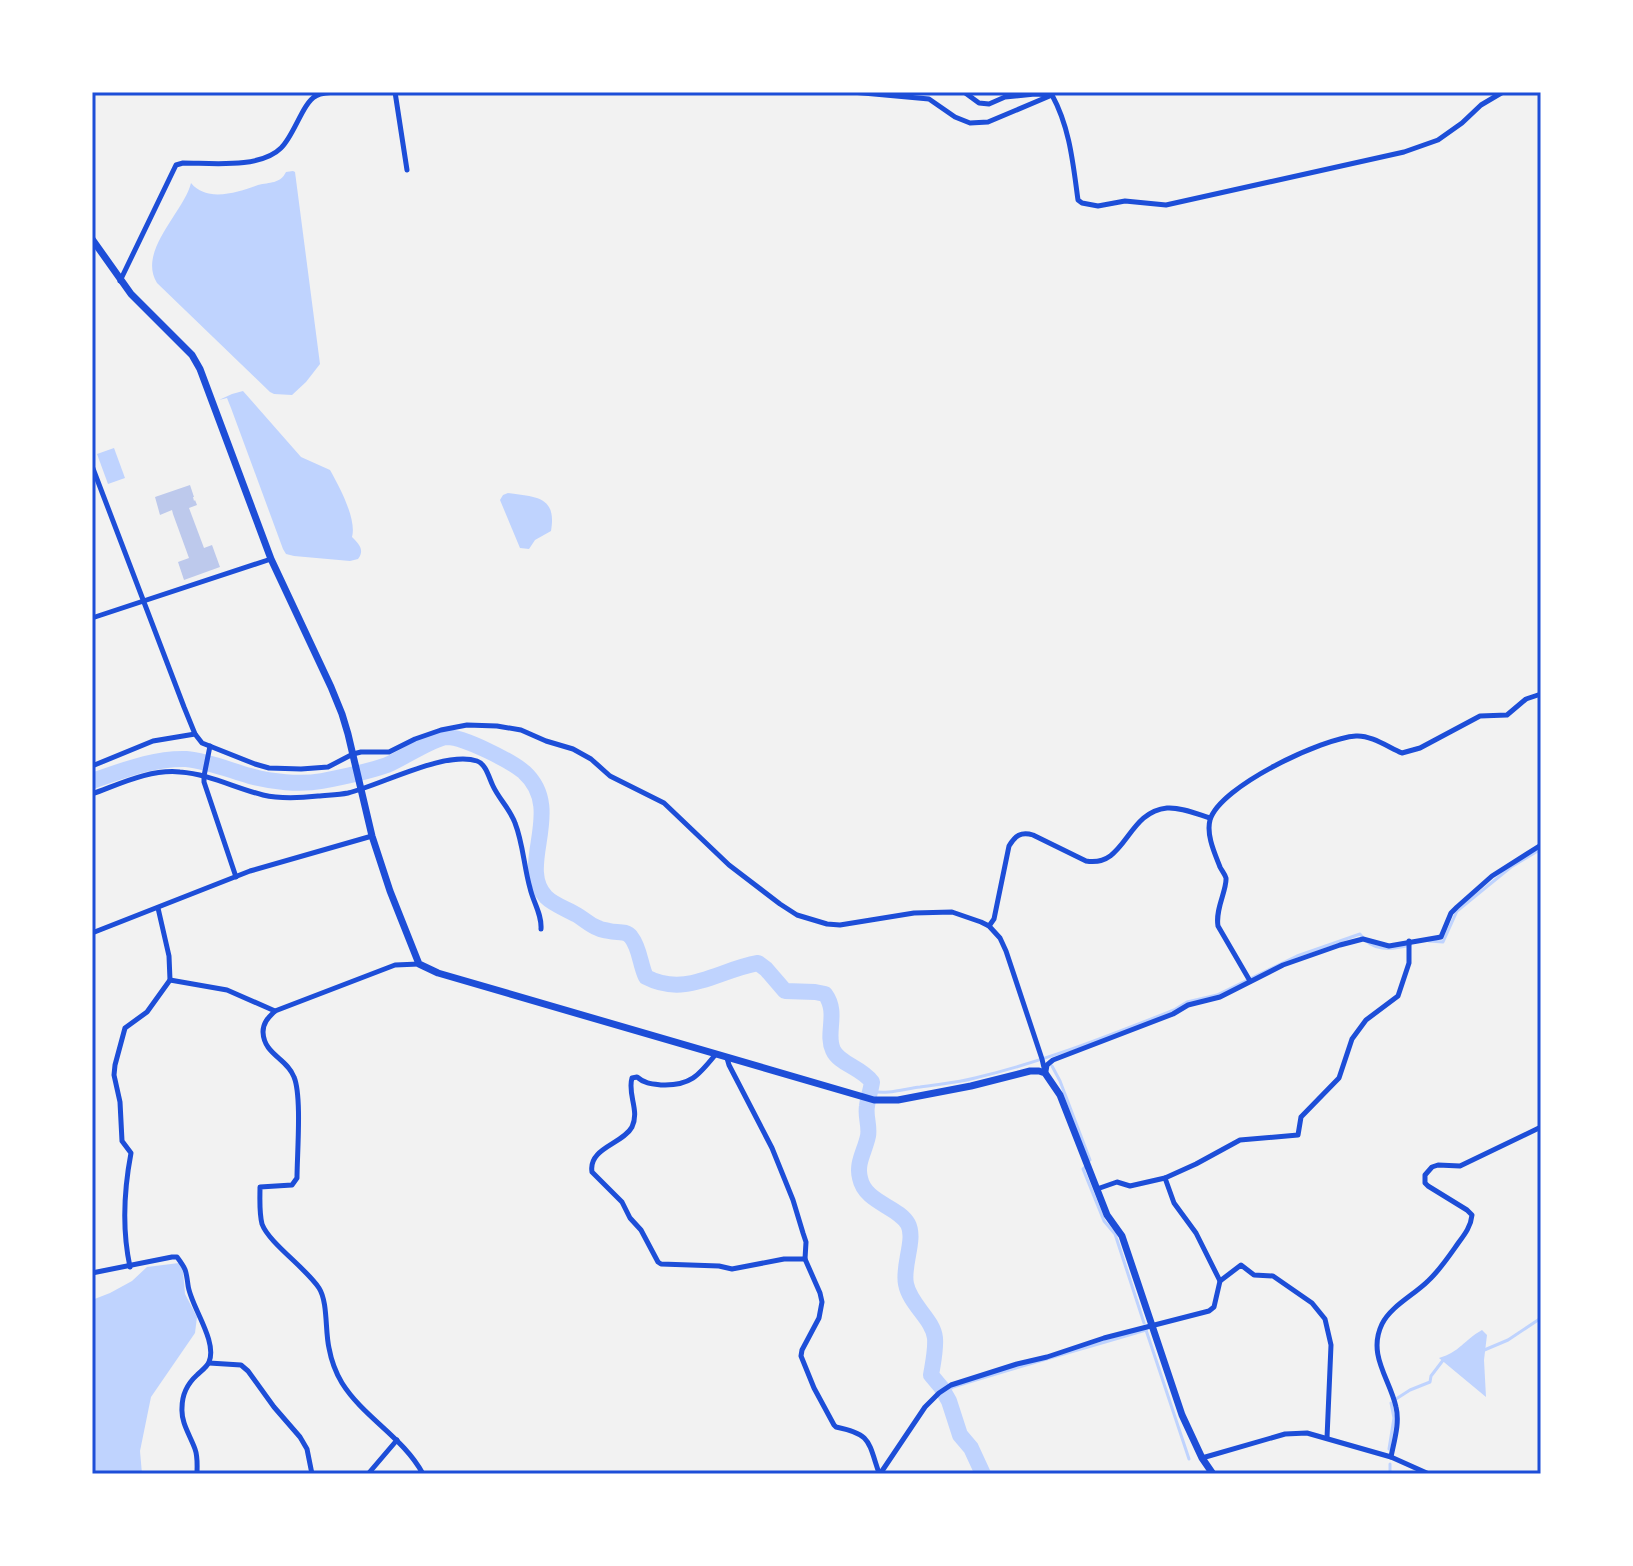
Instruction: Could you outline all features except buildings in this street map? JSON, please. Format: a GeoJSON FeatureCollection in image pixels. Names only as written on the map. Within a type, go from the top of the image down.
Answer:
{"type":"FeatureCollection","features":[{"type":"Feature","properties":{"kind":"main road"},"geometry":{"type":"LineString","coordinates":[[92,239],[131,294],[192,355],[271,559],[331,687],[348,734],[372,836],[419,964],[438,973],[874,1100],[898,1100],[1030,1071],[1045,1073],[1060,1095],[1107,1215],[1122,1236],[1182,1415],[1213,1474]]}},
{"type":"Feature","properties":{"kind":"street"},"geometry":{"type":"LineString","coordinates":[[120,281],[176,165],[250,162],[268,156],[281,150],[308,103],[316,96],[341,92]]}},
{"type":"Feature","properties":{"kind":"street"},"geometry":{"type":"LineString","coordinates":[[395,92],[407,170]]}},
{"type":"Feature","properties":{"kind":"street"},"geometry":{"type":"LineString","coordinates":[[852,92],[929,99],[970,123],[988,122],[1052,95]]}},
{"type":"Feature","properties":{"kind":"street"},"geometry":{"type":"LineString","coordinates":[[964,92],[979,103],[989,104],[1005,97],[1052,95]]}},
{"type":"Feature","properties":{"kind":"street"},"geometry":{"type":"LineString","coordinates":[[1052,95],[1067,130],[1078,200],[1098,206],[1125,201],[1166,205],[1419,148],[1452,132],[1481,105],[1503,92]]}},
{"type":"Feature","properties":{"kind":"street"},"geometry":{"type":"LineString","coordinates":[[92,466],[195,734],[210,749],[269,768],[316,769],[354,758],[361,752],[389,752],[415,739],[467,725],[521,730],[573,749],[591,759],[610,776],[664,803],[729,865],[797,915],[840,925],[914,913],[952,912],[989,926],[1006,951],[1045,1073]]}},
{"type":"Feature","properties":{"kind":"street"},"geometry":{"type":"LineString","coordinates":[[92,618],[271,559]]}},
{"type":"Feature","properties":{"kind":"street"},"geometry":{"type":"LineString","coordinates":[[1249,979],[1218,926],[1218,911],[1226,879],[1212,844],[1210,818],[1215,810],[1245,783],[1302,752],[1358,736],[1402,753],[1420,748],[1480,716],[1507,715],[1526,699],[1541,694]]}},
{"type":"Feature","properties":{"kind":"street"},"geometry":{"type":"LineString","coordinates":[[92,766],[153,741],[195,734]]}},
{"type":"Feature","properties":{"kind":"street"},"geometry":{"type":"LineString","coordinates":[[210,749],[204,774],[236,877]]}},
{"type":"Feature","properties":{"kind":"street"},"geometry":{"type":"LineString","coordinates":[[92,794],[137,777],[170,771],[204,774],[263,795],[313,797],[348,793],[359,786],[390,780],[420,767],[468,759],[482,764],[516,825],[541,929]]}},
{"type":"Feature","properties":{"kind":"street"},"geometry":{"type":"LineString","coordinates":[[989,926],[994,919],[1009,846],[1019,834],[1033,835],[1094,863],[1109,858],[1135,825],[1157,811],[1177,809],[1210,818]]}},
{"type":"Feature","properties":{"kind":"street"},"geometry":{"type":"LineString","coordinates":[[92,933],[236,877],[372,836]]}},
{"type":"Feature","properties":{"kind":"street"},"geometry":{"type":"LineString","coordinates":[[1045,1073],[1047,1065],[1053,1060],[1173,1014],[1188,1005],[1220,997],[1249,979],[1283,965],[1363,939],[1383,945],[1409,944],[1441,937],[1451,913],[1457,907],[1492,876],[1541,845]]}},
{"type":"Feature","properties":{"kind":"street"},"geometry":{"type":"LineString","coordinates":[[130,1267],[125,1218],[126,1176],[131,1153],[122,1141],[120,1102],[114,1075],[125,1028],[147,1012],[170,980],[169,956],[158,908]]}},
{"type":"Feature","properties":{"kind":"street"},"geometry":{"type":"LineString","coordinates":[[1097,1189],[1117,1182],[1130,1186],[1165,1178],[1240,1140],[1298,1135],[1301,1117],[1339,1078],[1352,1039],[1366,1020],[1398,996],[1409,963],[1409,944]]}},
{"type":"Feature","properties":{"kind":"street"},"geometry":{"type":"LineString","coordinates":[[419,964],[395,965],[275,1011],[265,1021],[262,1028],[265,1044],[289,1068],[296,1080],[297,1178],[292,1185],[260,1187],[262,1223],[268,1236],[320,1289],[329,1351],[341,1381],[362,1409],[414,1458],[423,1474]]}},
{"type":"Feature","properties":{"kind":"street"},"geometry":{"type":"LineString","coordinates":[[170,980],[227,990],[275,1011]]}},
{"type":"Feature","properties":{"kind":"street"},"geometry":{"type":"LineString","coordinates":[[716,1054],[701,1073],[684,1083],[651,1084],[637,1077],[632,1078],[630,1085],[636,1111],[632,1127],[592,1162],[592,1172],[622,1202],[661,1264],[729,1269],[784,1259],[805,1259]]}},
{"type":"Feature","properties":{"kind":"street"},"geometry":{"type":"LineString","coordinates":[[727,1058],[772,1148],[793,1200],[806,1242],[805,1259],[820,1293],[819,1318],[802,1350],[802,1362],[834,1425],[864,1437],[880,1474],[925,1407],[945,1388],[1214,1307],[1220,1281],[1196,1233],[1174,1203],[1165,1178]]}},
{"type":"Feature","properties":{"kind":"street"},"geometry":{"type":"LineString","coordinates":[[1391,1457],[1397,1414],[1380,1366],[1379,1334],[1389,1315],[1442,1266],[1472,1220],[1467,1210],[1428,1186],[1425,1175],[1438,1165],[1460,1166],[1541,1127]]}},
{"type":"Feature","properties":{"kind":"street"},"geometry":{"type":"LineString","coordinates":[[92,1273],[177,1257],[184,1266],[211,1353],[209,1363],[188,1385],[182,1402],[182,1420],[195,1448],[197,1474]]}},
{"type":"Feature","properties":{"kind":"street"},"geometry":{"type":"LineString","coordinates":[[1220,1281],[1241,1265],[1254,1275],[1273,1276],[1312,1303],[1325,1319],[1331,1345],[1327,1438]]}},
{"type":"Feature","properties":{"kind":"street"},"geometry":{"type":"LineString","coordinates":[[209,1363],[241,1365],[248,1371],[300,1437],[307,1449],[312,1474]]}},
{"type":"Feature","properties":{"kind":"street"},"geometry":{"type":"LineString","coordinates":[[1202,1458],[1285,1434],[1307,1433],[1391,1457],[1429,1474]]}},
{"type":"Feature","properties":{"kind":"street"},"geometry":{"type":"LineString","coordinates":[[368,1474],[397,1440]]}},
{"type":"Feature","properties":{"kind":"water"},"geometry":{"type":"Polygon","coordinates":[[[293,171],[320,364],[292,395],[270,392],[157,283],[152,271],[157,245],[191,183],[206,193],[233,193],[274,182],[286,172],[293,171]]]}},
{"type":"Feature","properties":{"kind":"water"},"geometry":{"type":"Polygon","coordinates":[[[243,391],[301,457],[330,470],[350,512],[352,537],[361,550],[358,559],[350,561],[286,554],[227,398],[219,400],[243,391]]]}},
{"type":"Feature","properties":{"kind":"water"},"geometry":{"type":"Polygon","coordinates":[[[114,448],[125,478],[108,484],[97,454],[114,448]]]}},
{"type":"Feature","properties":{"kind":"water"},"geometry":{"type":"Polygon","coordinates":[[[508,493],[542,500],[551,511],[551,531],[535,540],[529,549],[520,548],[500,500],[508,493]]]}},
{"type":"Feature","properties":{"kind":"water"},"geometry":{"type":"Polygon","coordinates":[[[179,1263],[183,1271],[185,1294],[197,1317],[195,1333],[151,1397],[140,1451],[142,1474],[92,1474],[92,1300],[132,1281],[147,1267],[179,1263]]]}},
{"type":"Feature","properties":{"kind":"water"},"geometry":{"type":"Polygon","coordinates":[[[1482,1330],[1487,1335],[1484,1360],[1486,1397],[1439,1358],[1482,1330]]]}},
{"type":"Feature","properties":{"kind":"waterway"},"geometry":{"type":"LineString","coordinates":[[92,781],[150,763],[186,759],[267,780],[313,782],[379,768],[434,741],[455,738],[509,762],[524,772],[536,787],[542,820],[537,854],[538,884],[549,900],[592,925],[629,935],[646,977],[661,983],[688,984],[758,963],[785,991],[825,994],[831,1008],[833,1050],[840,1059],[872,1082],[867,1110],[868,1136],[860,1162],[860,1178],[868,1193],[908,1224],[910,1237],[906,1284],[935,1338],[931,1375],[949,1401],[960,1435],[971,1448],[983,1474]]}},
{"type":"Feature","properties":{"kind":"waterway"},"geometry":{"type":"LineString","coordinates":[[1429,941],[1443,942],[1457,911],[1511,867],[1541,849]]}},
{"type":"Feature","properties":{"kind":"waterway"},"geometry":{"type":"LineString","coordinates":[[871,1091],[889,1092],[961,1081],[1050,1056],[1174,1010],[1187,1002],[1217,995],[1297,956],[1360,934],[1376,947],[1410,945]]}},
{"type":"Feature","properties":{"kind":"waterway"},"geometry":{"type":"LineString","coordinates":[[1052,1066],[1090,1160]]}},
{"type":"Feature","properties":{"kind":"waterway"},"geometry":{"type":"LineString","coordinates":[[1085,1167],[1083,1169],[1104,1221],[1115,1234],[1144,1323]]}},
{"type":"Feature","properties":{"kind":"waterway"},"geometry":{"type":"LineString","coordinates":[[1482,1351],[1508,1340],[1541,1318]]}},
{"type":"Feature","properties":{"kind":"waterway"},"geometry":{"type":"LineString","coordinates":[[1146,1330],[1189,1459]]}},
{"type":"Feature","properties":{"kind":"waterway"},"geometry":{"type":"LineString","coordinates":[[944,1393],[953,1387],[1146,1330]]}},
{"type":"Feature","properties":{"kind":"waterway"},"geometry":{"type":"LineString","coordinates":[[1396,1399],[1430,1382],[1444,1359]]}},
{"type":"Feature","properties":{"kind":"waterway"},"geometry":{"type":"LineString","coordinates":[[1389,1449],[1394,1418],[1391,1403]]}},
{"type":"Feature","properties":{"kind":"waterway"},"geometry":{"type":"LineString","coordinates":[[1390,1464],[1390,1474]]}}]}
